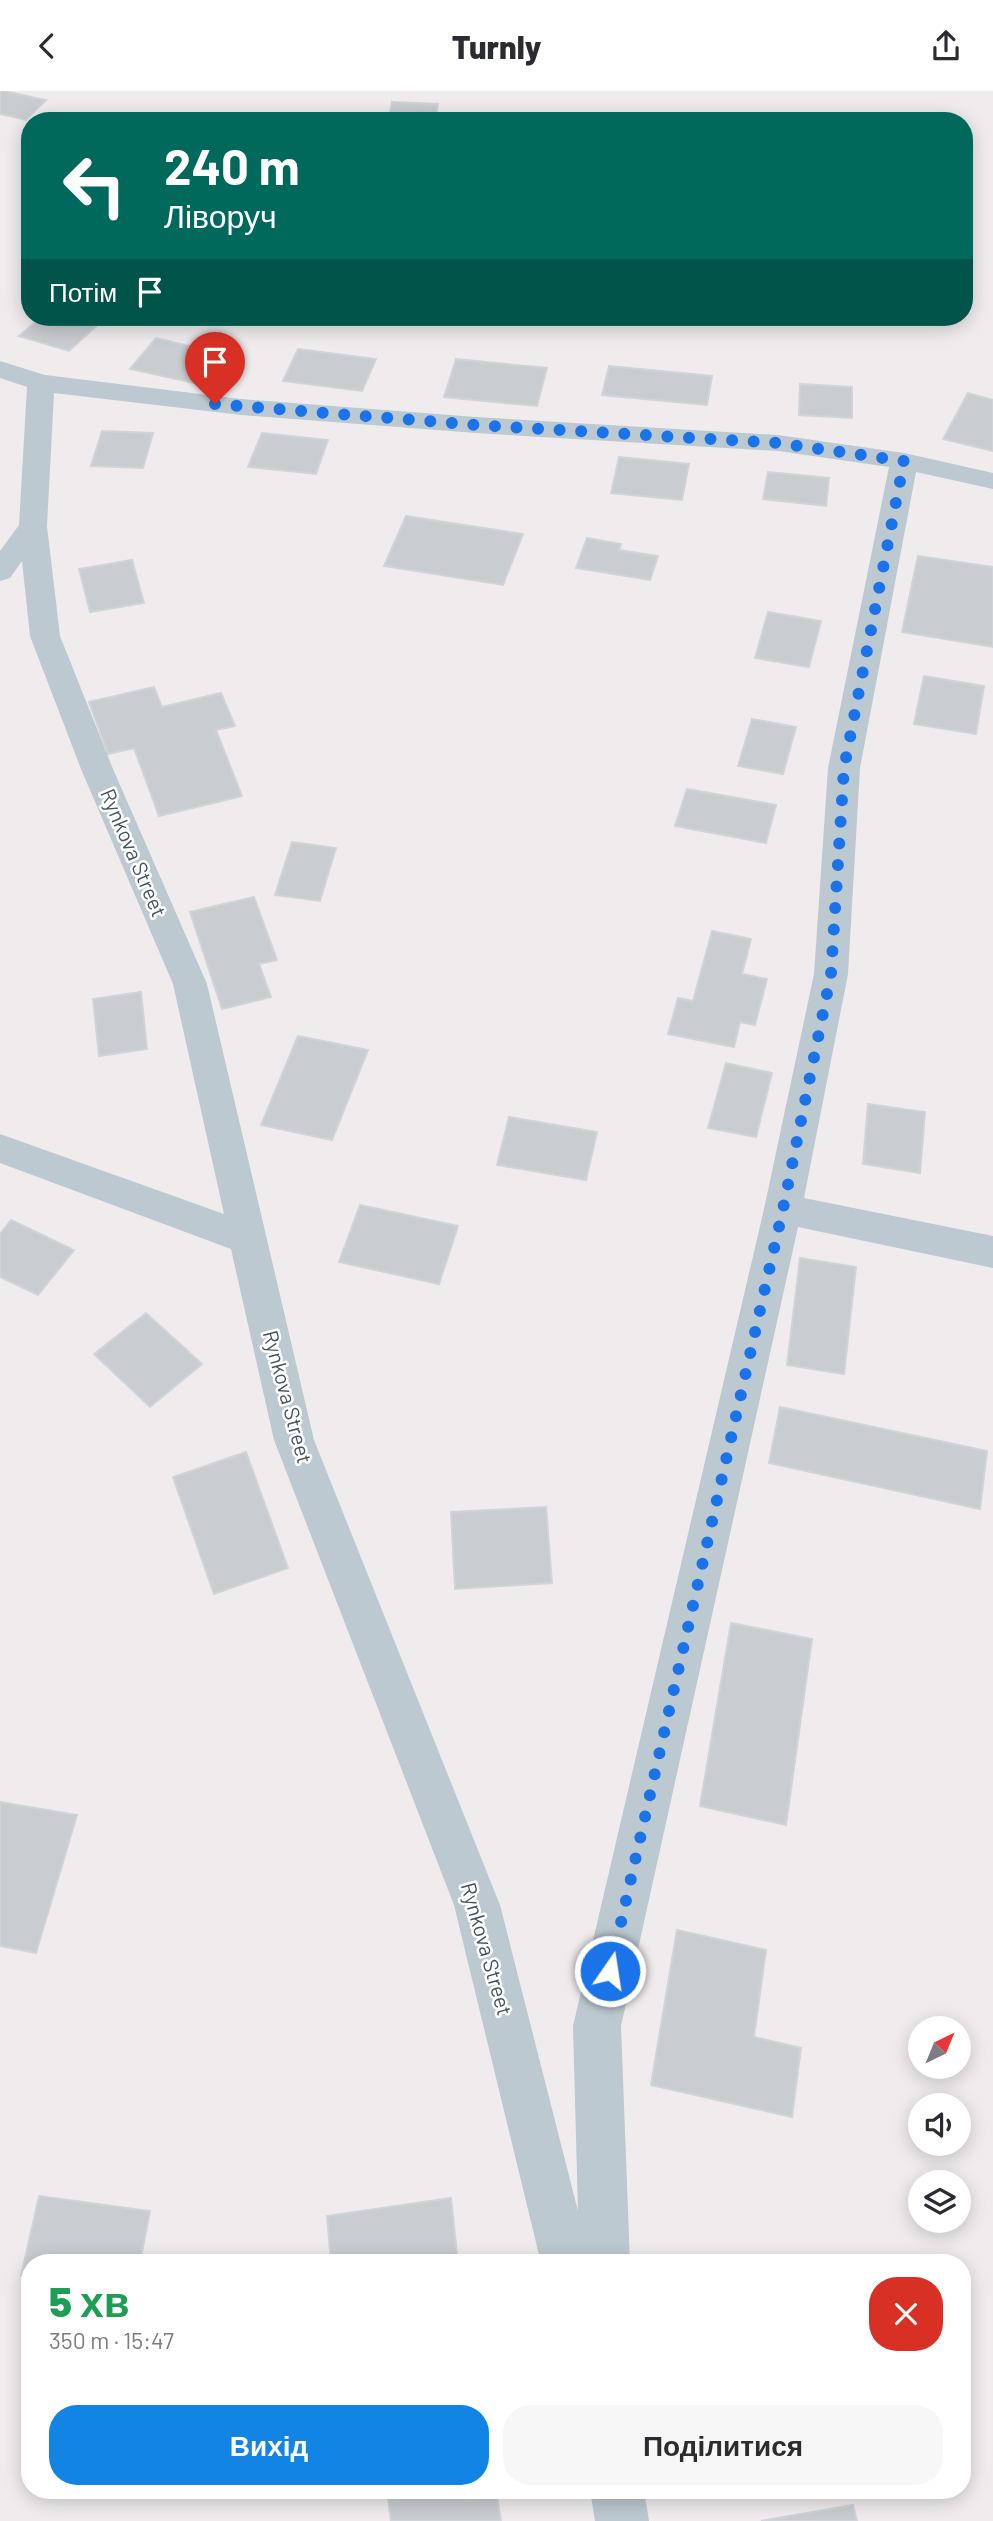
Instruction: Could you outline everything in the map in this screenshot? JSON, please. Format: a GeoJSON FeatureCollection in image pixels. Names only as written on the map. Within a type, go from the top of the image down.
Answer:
{"type":"FeatureCollection","features":[{"type":"Feature","properties":{"kind":"street"},"geometry":{"type":"LineString","coordinates":[[0,369],[41,383],[255,408],[476,425],[778,443],[904,461],[993,481]]}},
{"type":"Feature","properties":{"kind":"street","name":"Rynkova Street"},"geometry":{"type":"LineString","coordinates":[[41,383],[33,526],[45,636],[97,769],[190,984],[294,1440],[477,1905],[564,2254]]}},
{"type":"Feature","properties":{"kind":"street"},"geometry":{"type":"LineString","coordinates":[[605,2254],[597,2025],[783,1209],[831,974],[844,768],[904,461]]}},
{"type":"Feature","properties":{"kind":"street"},"geometry":{"type":"LineString","coordinates":[[0,572],[33,526]]}},
{"type":"Feature","properties":{"kind":"street"},"geometry":{"type":"LineString","coordinates":[[0,1148],[248,1239]]}},
{"type":"Feature","properties":{"kind":"street"},"geometry":{"type":"LineString","coordinates":[[783,1209],[993,1252]]}},
{"type":"Feature","properties":{"kind":"street"},"geometry":{"type":"LineString","coordinates":[[618,2499],[622,2521]]}},
{"type":"Feature","properties":{"kind":"building"},"geometry":{"type":"Polygon","coordinates":[[[0,91],[46,100],[34,112],[21,112],[21,119],[0,114],[0,91]]]}},
{"type":"Feature","properties":{"kind":"building"},"geometry":{"type":"Polygon","coordinates":[[[392,102],[438,104],[437,112],[390,112],[392,102]]]}},
{"type":"Feature","properties":{"kind":"building"},"geometry":{"type":"Polygon","coordinates":[[[31,326],[96,326],[69,351],[19,336],[31,326]]]}},
{"type":"Feature","properties":{"kind":"building"},"geometry":{"type":"Polygon","coordinates":[[[156,338],[219,353],[194,383],[130,369],[156,338]]]}},
{"type":"Feature","properties":{"kind":"building"},"geometry":{"type":"Polygon","coordinates":[[[298,349],[376,359],[362,391],[283,381],[298,349]]]}},
{"type":"Feature","properties":{"kind":"building"},"geometry":{"type":"Polygon","coordinates":[[[456,359],[547,368],[537,406],[444,397],[456,359]]]}},
{"type":"Feature","properties":{"kind":"building"},"geometry":{"type":"Polygon","coordinates":[[[609,366],[712,376],[707,405],[602,395],[609,366]]]}},
{"type":"Feature","properties":{"kind":"building"},"geometry":{"type":"Polygon","coordinates":[[[800,384],[852,387],[852,418],[799,415],[800,384]]]}},
{"type":"Feature","properties":{"kind":"building"},"geometry":{"type":"Polygon","coordinates":[[[968,393],[993,400],[993,451],[943,439],[968,393]]]}},
{"type":"Feature","properties":{"kind":"building"},"geometry":{"type":"Polygon","coordinates":[[[102,431],[153,433],[143,468],[91,466],[102,431]]]}},
{"type":"Feature","properties":{"kind":"building"},"geometry":{"type":"Polygon","coordinates":[[[262,433],[328,440],[316,474],[248,467],[262,433]]]}},
{"type":"Feature","properties":{"kind":"building"},"geometry":{"type":"Polygon","coordinates":[[[619,457],[689,464],[682,500],[611,493],[619,457]]]}},
{"type":"Feature","properties":{"kind":"building"},"geometry":{"type":"Polygon","coordinates":[[[768,472],[829,478],[826,506],[763,499],[768,472]]]}},
{"type":"Feature","properties":{"kind":"building"},"geometry":{"type":"Polygon","coordinates":[[[406,516],[523,534],[503,585],[384,566],[406,516]]]}},
{"type":"Feature","properties":{"kind":"building"},"geometry":{"type":"Polygon","coordinates":[[[587,538],[621,544],[619,550],[658,556],[650,580],[576,568],[587,538]]]}},
{"type":"Feature","properties":{"kind":"building"},"geometry":{"type":"Polygon","coordinates":[[[918,556],[993,567],[993,647],[902,632],[918,556]]]}},
{"type":"Feature","properties":{"kind":"building"},"geometry":{"type":"Polygon","coordinates":[[[132,560],[144,603],[90,612],[79,569],[132,560]]]}},
{"type":"Feature","properties":{"kind":"building"},"geometry":{"type":"Polygon","coordinates":[[[768,612],[821,621],[809,667],[755,658],[768,612]]]}},
{"type":"Feature","properties":{"kind":"building"},"geometry":{"type":"Polygon","coordinates":[[[924,676],[984,686],[976,734],[914,724],[924,676]]]}},
{"type":"Feature","properties":{"kind":"building"},"geometry":{"type":"Polygon","coordinates":[[[154,687],[162,707],[221,693],[235,726],[216,730],[242,796],[159,816],[134,748],[108,754],[89,702],[154,687]]]}},
{"type":"Feature","properties":{"kind":"building"},"geometry":{"type":"Polygon","coordinates":[[[752,719],[796,727],[783,774],[738,766],[752,719]]]}},
{"type":"Feature","properties":{"kind":"building"},"geometry":{"type":"Polygon","coordinates":[[[687,789],[776,805],[766,843],[675,826],[687,789]]]}},
{"type":"Feature","properties":{"kind":"building"},"geometry":{"type":"Polygon","coordinates":[[[292,842],[336,848],[320,901],[275,895],[292,842]]]}},
{"type":"Feature","properties":{"kind":"building"},"geometry":{"type":"Polygon","coordinates":[[[254,897],[277,960],[259,964],[271,997],[222,1009],[190,912],[254,897]]]}},
{"type":"Feature","properties":{"kind":"building"},"geometry":{"type":"Polygon","coordinates":[[[712,931],[751,939],[742,974],[767,979],[755,1025],[740,1022],[734,1047],[668,1034],[678,998],[693,1001],[712,931]]]}},
{"type":"Feature","properties":{"kind":"building"},"geometry":{"type":"Polygon","coordinates":[[[141,992],[147,1049],[99,1056],[93,999],[141,992]]]}},
{"type":"Feature","properties":{"kind":"building"},"geometry":{"type":"Polygon","coordinates":[[[298,1036],[368,1050],[332,1140],[261,1125],[298,1036]]]}},
{"type":"Feature","properties":{"kind":"building"},"geometry":{"type":"Polygon","coordinates":[[[726,1063],[772,1073],[756,1137],[708,1128],[726,1063]]]}},
{"type":"Feature","properties":{"kind":"building"},"geometry":{"type":"Polygon","coordinates":[[[868,1104],[925,1112],[920,1173],[863,1164],[868,1104]]]}},
{"type":"Feature","properties":{"kind":"building"},"geometry":{"type":"Polygon","coordinates":[[[509,1117],[597,1132],[586,1180],[497,1165],[509,1117]]]}},
{"type":"Feature","properties":{"kind":"building"},"geometry":{"type":"Polygon","coordinates":[[[360,1205],[458,1226],[439,1284],[339,1262],[360,1205]]]}},
{"type":"Feature","properties":{"kind":"building"},"geometry":{"type":"Polygon","coordinates":[[[11,1220],[74,1250],[38,1295],[0,1277],[0,1234],[11,1220]]]}},
{"type":"Feature","properties":{"kind":"building"},"geometry":{"type":"Polygon","coordinates":[[[800,1258],[856,1267],[844,1374],[787,1365],[800,1258]]]}},
{"type":"Feature","properties":{"kind":"building"},"geometry":{"type":"Polygon","coordinates":[[[146,1313],[202,1364],[150,1407],[94,1354],[146,1313]]]}},
{"type":"Feature","properties":{"kind":"building"},"geometry":{"type":"Polygon","coordinates":[[[780,1407],[987,1451],[980,1509],[769,1463],[780,1407]]]}},
{"type":"Feature","properties":{"kind":"building"},"geometry":{"type":"Polygon","coordinates":[[[246,1452],[288,1568],[214,1594],[173,1477],[246,1452]]]}},
{"type":"Feature","properties":{"kind":"building"},"geometry":{"type":"Polygon","coordinates":[[[546,1507],[552,1583],[455,1589],[451,1512],[546,1507]]]}},
{"type":"Feature","properties":{"kind":"building"},"geometry":{"type":"Polygon","coordinates":[[[731,1623],[812,1639],[786,1825],[700,1806],[731,1623]]]}},
{"type":"Feature","properties":{"kind":"building"},"geometry":{"type":"Polygon","coordinates":[[[0,1802],[77,1815],[36,1953],[0,1946],[0,1802]]]}},
{"type":"Feature","properties":{"kind":"building"},"geometry":{"type":"Polygon","coordinates":[[[677,1930],[766,1950],[754,2037],[801,2048],[792,2117],[651,2085],[677,1930]]]}},
{"type":"Feature","properties":{"kind":"building"},"geometry":{"type":"Polygon","coordinates":[[[39,2196],[150,2211],[142,2254],[26,2254],[39,2196]]]}},
{"type":"Feature","properties":{"kind":"building"},"geometry":{"type":"Polygon","coordinates":[[[451,2198],[457,2254],[330,2254],[327,2216],[451,2198]]]}},
{"type":"Feature","properties":{"kind":"building"},"geometry":{"type":"Polygon","coordinates":[[[388,2499],[497,2499],[501,2521],[391,2521],[388,2499]]]}},
{"type":"Feature","properties":{"kind":"building"},"geometry":{"type":"Polygon","coordinates":[[[853,2505],[857,2521],[761,2521],[853,2505]]]}},
{"type":"Feature","properties":{"kind":"route"},"geometry":{"type":"LineString","coordinates":[[215,404],[476,425],[778,443],[904,461],[844,768],[831,974],[783,1209],[610,1971]]}}]}
